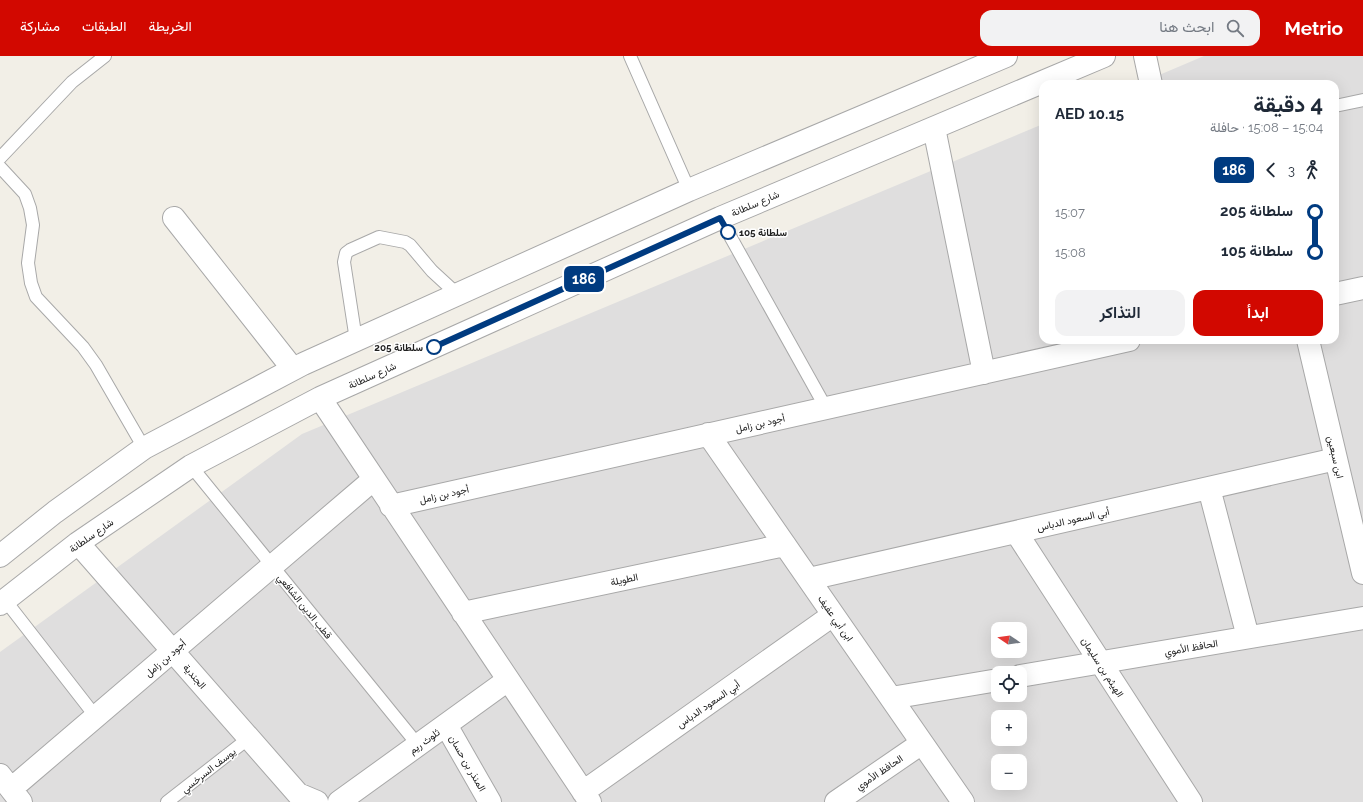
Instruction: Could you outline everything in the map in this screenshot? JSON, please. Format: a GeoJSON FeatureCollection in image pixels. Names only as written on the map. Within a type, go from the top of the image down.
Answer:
{"type":"FeatureCollection","features":[{"type":"Feature","properties":{"kind":"street"},"geometry":{"type":"LineString","coordinates":[[0,556],[56,512],[144,448],[293,369],[689,190],[1006,56]]}},
{"type":"Feature","properties":{"kind":"street","name":"شارع سلطانة"},"geometry":{"type":"LineString","coordinates":[[1047,80],[1104,56]]}},
{"type":"Feature","properties":{"kind":"street"},"geometry":{"type":"LineString","coordinates":[[1145,56],[1150,80]]}},
{"type":"Feature","properties":{"kind":"street","name":"شارع سلطانة"},"geometry":{"type":"LineString","coordinates":[[3,602],[78,542],[191,466],[320,398],[720,218],[1039,84]]}},
{"type":"Feature","properties":{"kind":"street"},"geometry":{"type":"LineString","coordinates":[[934,128],[984,373]]}},
{"type":"Feature","properties":{"kind":"street"},"geometry":{"type":"LineString","coordinates":[[174,218],[293,369]]}},
{"type":"Feature","properties":{"kind":"street"},"geometry":{"type":"LineString","coordinates":[[1339,293],[1363,288]]}},
{"type":"Feature","properties":{"kind":"street","name":"أجود بن زامل"},"geometry":{"type":"LineString","coordinates":[[391,506],[1111,344]]}},
{"type":"Feature","properties":{"kind":"street","name":"ابن سبعين"},"geometry":{"type":"LineString","coordinates":[[1309,344],[1363,573]]}},
{"type":"Feature","properties":{"kind":"street"},"geometry":{"type":"LineString","coordinates":[[320,398],[586,797]]}},
{"type":"Feature","properties":{"kind":"street","name":"ابن أبي عفيف"},"geometry":{"type":"LineString","coordinates":[[708,434],[963,802]]}},
{"type":"Feature","properties":{"kind":"street","name":"أبي السعود الدباس"},"geometry":{"type":"LineString","coordinates":[[809,579],[1336,459]]}},
{"type":"Feature","properties":{"kind":"street","name":"أجود بن زامل"},"geometry":{"type":"LineString","coordinates":[[11,789],[374,479]]}},
{"type":"Feature","properties":{"kind":"street"},"geometry":{"type":"LineString","coordinates":[[1209,488],[1248,637]]}},
{"type":"Feature","properties":{"kind":"street","name":"الهيثم بن سليمان"},"geometry":{"type":"LineString","coordinates":[[1016,532],[1191,802]]}},
{"type":"Feature","properties":{"kind":"street","name":"الجندية"},"geometry":{"type":"LineString","coordinates":[[78,542],[298,794],[317,802]]}},
{"type":"Feature","properties":{"kind":"street","name":"الطويلة"},"geometry":{"type":"LineString","coordinates":[[463,613],[785,545]]}},
{"type":"Feature","properties":{"kind":"street","name":"أبي السعود الدباس"},"geometry":{"type":"LineString","coordinates":[[586,797],[833,615]]}},
{"type":"Feature","properties":{"kind":"street","name":"الحافظ الأموي"},"geometry":{"type":"LineString","coordinates":[[1027,675],[1363,618]]}},
{"type":"Feature","properties":{"kind":"street","name":"ثلوث ريم"},"geometry":{"type":"LineString","coordinates":[[339,802],[508,680]]}},
{"type":"Feature","properties":{"kind":"street"},"geometry":{"type":"LineString","coordinates":[[891,698],[991,681]]}},
{"type":"Feature","properties":{"kind":"street","name":"المنذر بن حسان"},"geometry":{"type":"LineString","coordinates":[[446,725],[490,802]]}},
{"type":"Feature","properties":{"kind":"street","name":"الحافظ الأموي"},"geometry":{"type":"LineString","coordinates":[[836,802],[922,743]]}},
{"type":"Feature","properties":{"kind":"lane"},"geometry":{"type":"LineString","coordinates":[[0,158],[72,82],[105,56]]}},
{"type":"Feature","properties":{"kind":"lane"},"geometry":{"type":"LineString","coordinates":[[630,56],[689,190]]}},
{"type":"Feature","properties":{"kind":"lane"},"geometry":{"type":"LineString","coordinates":[[1339,105],[1363,100]]}},
{"type":"Feature","properties":{"kind":"lane"},"geometry":{"type":"LineString","coordinates":[[0,167],[25,194],[30,208],[33,224],[28,263],[30,283],[36,297],[83,348],[96,365],[144,448]]}},
{"type":"Feature","properties":{"kind":"lane"},"geometry":{"type":"LineString","coordinates":[[720,218],[826,408]]}},
{"type":"Feature","properties":{"kind":"lane"},"geometry":{"type":"LineString","coordinates":[[356,340],[344,262],[346,253],[350,250],[379,237],[405,242],[410,245],[432,271],[457,294]]}},
{"type":"Feature","properties":{"kind":"lane","name":"قطب الدين الشافعي"},"geometry":{"type":"LineString","coordinates":[[191,466],[418,745]]}},
{"type":"Feature","properties":{"kind":"lane"},"geometry":{"type":"LineString","coordinates":[[3,602],[96,717]]}},
{"type":"Feature","properties":{"kind":"lane","name":"يوسف السرخسي"},"geometry":{"type":"LineString","coordinates":[[167,802],[249,738]]}},
{"type":"Feature","properties":{"kind":"shaded area"},"geometry":{"type":"Polygon","coordinates":[[[1204,56],[1363,56],[1363,802],[0,802],[0,652],[302,434],[1039,126],[1039,344],[1339,344],[1339,80],[1147,80],[1204,56]]]}},
{"type":"Feature","properties":{"kind":"bus line","name":"186"},"geometry":{"type":"LineString","coordinates":[[434,347],[720,218],[728,232]]}},
{"type":"Feature","properties":{"kind":"place","name":"سلطانة 105"},"geometry":{"type":"Point","coordinates":[728,232]}},
{"type":"Feature","properties":{"kind":"place","name":"سلطانة 205"},"geometry":{"type":"Point","coordinates":[434,347]}}]}
